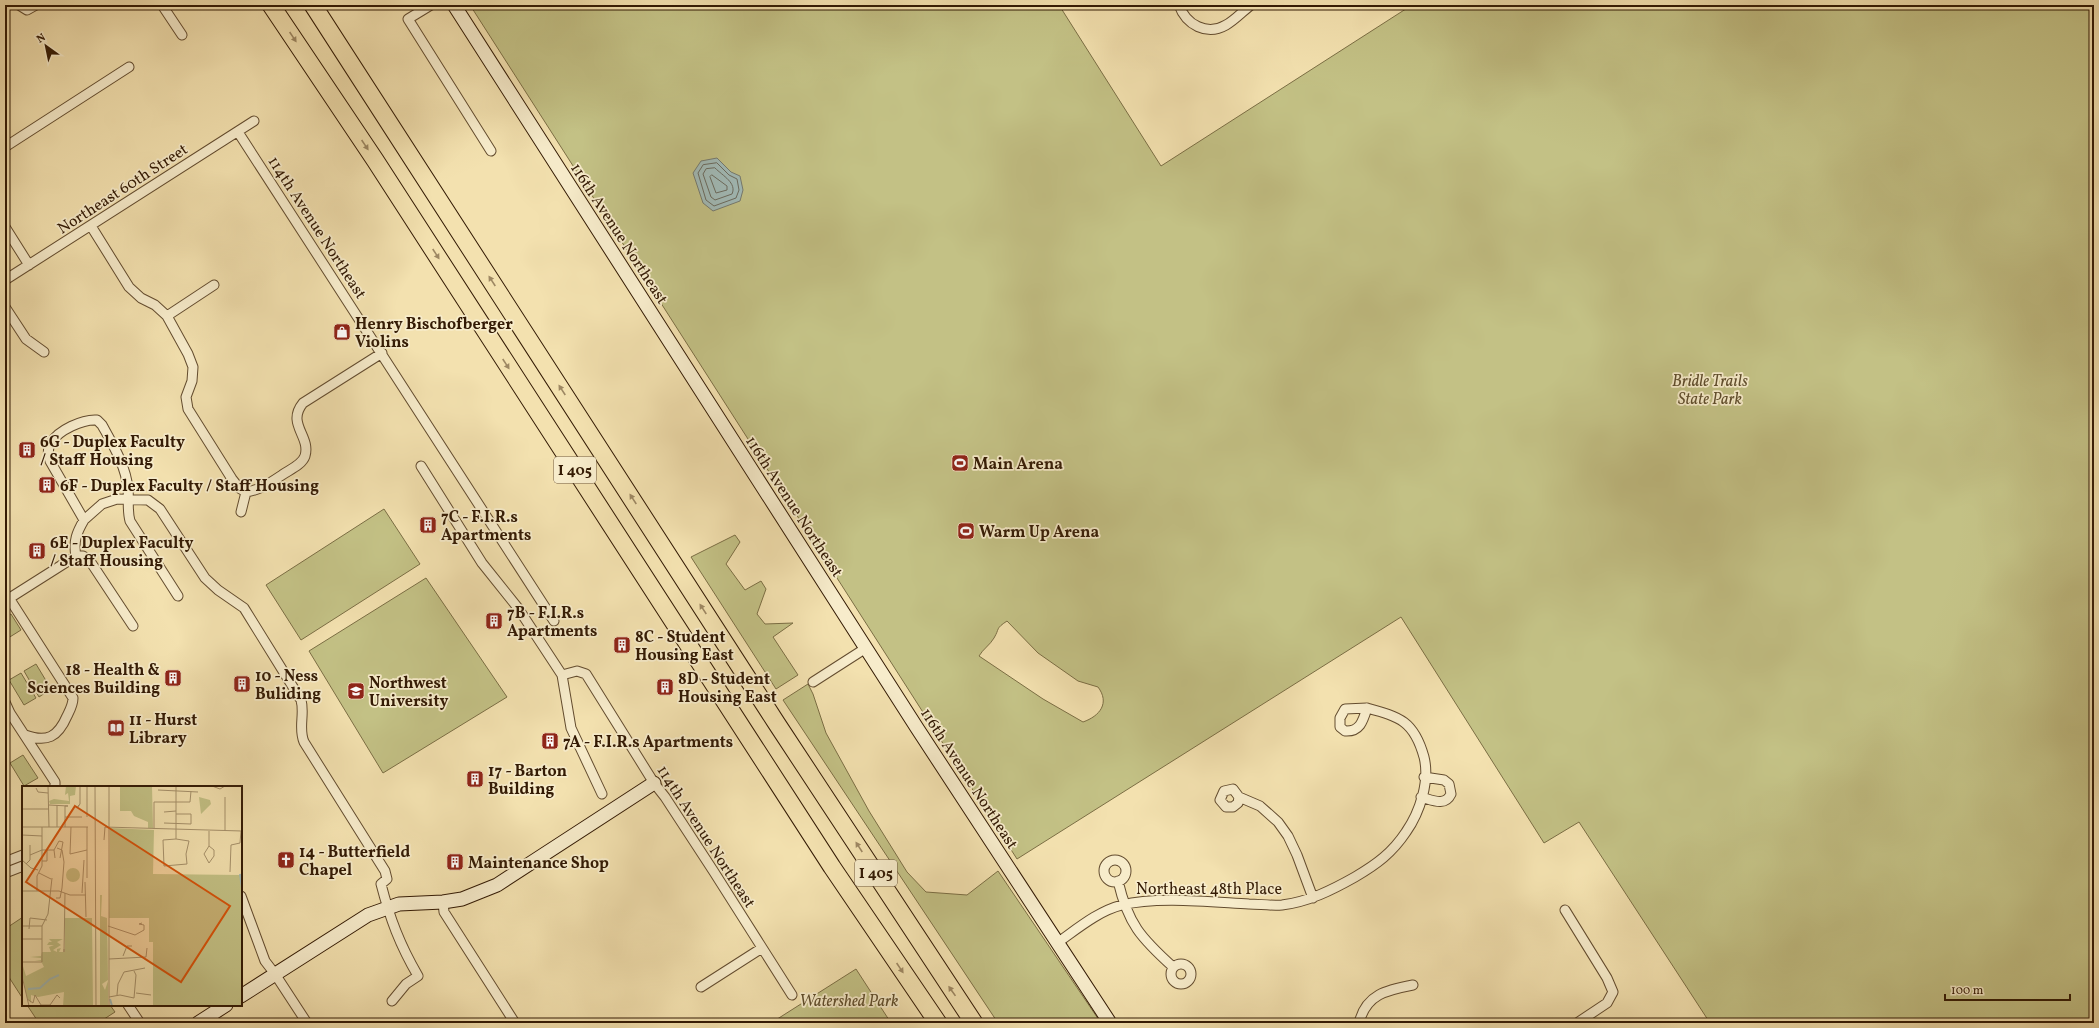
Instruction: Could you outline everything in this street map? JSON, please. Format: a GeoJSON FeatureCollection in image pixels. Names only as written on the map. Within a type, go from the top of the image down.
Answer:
{"type":"FeatureCollection","features":[{"type":"Feature","properties":{"kind":"highway","name":"I 405"},"geometry":{"type":"LineString","coordinates":[[271,5],[375,160],[832,867],[938,1023]]}},
{"type":"Feature","properties":{"kind":"highway","name":"I 405"},"geometry":{"type":"LineString","coordinates":[[313,5],[773,717],[974,1023]]}},
{"type":"Feature","properties":{"kind":"street"},"geometry":{"type":"LineString","coordinates":[[19,5],[26,10],[36,5]]}},
{"type":"Feature","properties":{"kind":"street"},"geometry":{"type":"LineString","coordinates":[[162,5],[182,35]]}},
{"type":"Feature","properties":{"kind":"street"},"geometry":{"type":"LineString","coordinates":[[431,5],[408,19],[491,150]]}},
{"type":"Feature","properties":{"kind":"street","name":"116th Avenue Northeast"},"geometry":{"type":"LineString","coordinates":[[454,5],[866,648],[1110,1023]]}},
{"type":"Feature","properties":{"kind":"street"},"geometry":{"type":"LineString","coordinates":[[1179,5],[1188,21],[1196,27],[1205,30],[1226,25],[1251,5]]}},
{"type":"Feature","properties":{"kind":"street"},"geometry":{"type":"LineString","coordinates":[[5,147],[129,67]]}},
{"type":"Feature","properties":{"kind":"street","name":"Northeast 60th Street"},"geometry":{"type":"LineString","coordinates":[[5,280],[254,121]]}},
{"type":"Feature","properties":{"kind":"street","name":"114th Avenue Northeast"},"geometry":{"type":"LineString","coordinates":[[238,132],[554,621]]}},
{"type":"Feature","properties":{"kind":"street"},"geometry":{"type":"LineString","coordinates":[[91,226],[129,287],[141,298],[155,305],[167,316],[188,354],[193,367],[192,381],[186,397],[188,409],[232,479],[239,488],[246,492],[258,490],[299,464],[305,456],[305,446],[296,419],[298,410],[303,403],[382,353]]}},
{"type":"Feature","properties":{"kind":"street"},"geometry":{"type":"LineString","coordinates":[[5,227],[29,265]]}},
{"type":"Feature","properties":{"kind":"street"},"geometry":{"type":"LineString","coordinates":[[167,316],[214,285]]}},
{"type":"Feature","properties":{"kind":"street"},"geometry":{"type":"LineString","coordinates":[[5,307],[26,339],[44,352]]}},
{"type":"Feature","properties":{"kind":"street"},"geometry":{"type":"LineString","coordinates":[[84,520],[50,461],[48,452],[51,443],[58,435],[90,420],[97,420],[102,425],[125,472],[128,498],[127,512],[130,521],[178,596]]}},
{"type":"Feature","properties":{"kind":"street"},"geometry":{"type":"LineString","coordinates":[[421,466],[482,563],[518,608],[562,676],[571,728],[602,794]]}},
{"type":"Feature","properties":{"kind":"street"},"geometry":{"type":"LineString","coordinates":[[241,512],[246,492]]}},
{"type":"Feature","properties":{"kind":"street"},"geometry":{"type":"LineString","coordinates":[[76,556],[74,543],[77,532],[84,520],[102,504],[117,499],[128,498],[148,500],[160,509],[205,578],[218,590],[244,608],[301,700],[304,711],[301,736],[304,742],[386,871],[387,879],[381,884],[387,907],[401,947],[418,976],[406,984],[392,1001]]}},
{"type":"Feature","properties":{"kind":"street"},"geometry":{"type":"LineString","coordinates":[[25,735],[37,739],[46,739],[58,732],[73,704],[73,698],[7,600],[76,556],[83,556],[90,561],[133,626]]}},
{"type":"Feature","properties":{"kind":"street"},"geometry":{"type":"LineString","coordinates":[[813,682],[866,648]]}},
{"type":"Feature","properties":{"kind":"street","name":"114th Avenue Northeast"},"geometry":{"type":"LineString","coordinates":[[562,676],[576,670],[586,674],[654,783],[666,797],[792,995]]}},
{"type":"Feature","properties":{"kind":"street"},"geometry":{"type":"LineString","coordinates":[[5,702],[10,713],[55,782],[55,786]]}},
{"type":"Feature","properties":{"kind":"street"},"geometry":{"type":"LineString","coordinates":[[1367,708],[1396,716],[1407,723],[1416,732],[1424,760],[1424,777],[1444,780],[1449,784],[1451,794],[1447,800],[1440,802],[1421,798]]}},
{"type":"Feature","properties":{"kind":"street","name":"Northeast 48th Place"},"geometry":{"type":"LineString","coordinates":[[1057,942],[1107,909],[1123,904],[1176,901],[1281,905],[1314,898],[1374,865],[1395,848],[1410,825],[1425,787],[1424,777]]}},
{"type":"Feature","properties":{"kind":"street"},"geometry":{"type":"LineString","coordinates":[[242,995],[368,915],[387,907],[412,903],[462,900],[497,885],[654,783]]}},
{"type":"Feature","properties":{"kind":"street"},"geometry":{"type":"LineString","coordinates":[[1239,797],[1260,806],[1278,822],[1288,836],[1297,855],[1314,898]]}},
{"type":"Feature","properties":{"kind":"street"},"geometry":{"type":"LineString","coordinates":[[5,862],[22,854]]}},
{"type":"Feature","properties":{"kind":"street"},"geometry":{"type":"LineString","coordinates":[[5,873],[22,866]]}},
{"type":"Feature","properties":{"kind":"street"},"geometry":{"type":"LineString","coordinates":[[1118,881],[1123,904],[1130,919],[1143,939],[1173,967]]}},
{"type":"Feature","properties":{"kind":"street"},"geometry":{"type":"LineString","coordinates":[[242,899],[264,962],[275,974],[307,1023]]}},
{"type":"Feature","properties":{"kind":"street"},"geometry":{"type":"LineString","coordinates":[[442,902],[444,912],[514,1023]]}},
{"type":"Feature","properties":{"kind":"street"},"geometry":{"type":"LineString","coordinates":[[1564,910],[1611,986],[1612,995],[1607,1003],[1577,1023]]}},
{"type":"Feature","properties":{"kind":"street"},"geometry":{"type":"LineString","coordinates":[[701,987],[762,948]]}},
{"type":"Feature","properties":{"kind":"street"},"geometry":{"type":"LineString","coordinates":[[1360,1023],[1362,1014],[1371,1000],[1380,994],[1393,989],[1413,985]]}},
{"type":"Feature","properties":{"kind":"street"},"geometry":{"type":"LineString","coordinates":[[129,1006],[140,1023]]}},
{"type":"Feature","properties":{"kind":"street"},"geometry":{"type":"LineString","coordinates":[[198,1023],[224,1006]]}},
{"type":"Feature","properties":{"kind":"green space","name":"Bridle Trails State Park"},"geometry":{"type":"Polygon","coordinates":[[[470,5],[1059,5],[1161,166],[1412,5],[2094,5],[2094,1023],[1710,1023],[1579,822],[1544,843],[1401,617],[1017,859],[470,5]],[[1007,621],[999,627],[996,635],[979,656],[1043,699],[1083,722],[1098,713],[1103,704],[1103,698],[1098,687],[1078,681],[1038,653],[1007,621]]]}},
{"type":"Feature","properties":{"kind":"green space"},"geometry":{"type":"Polygon","coordinates":[[[384,509],[420,564],[301,640],[266,585],[384,509]]]}},
{"type":"Feature","properties":{"kind":"green space"},"geometry":{"type":"Polygon","coordinates":[[[735,535],[740,542],[726,564],[745,590],[761,581],[766,589],[757,614],[765,624],[793,623],[773,637],[798,675],[776,689],[691,557],[735,535]]]}},
{"type":"Feature","properties":{"kind":"green space"},"geometry":{"type":"Polygon","coordinates":[[[426,578],[507,697],[383,773],[309,651],[426,578]]]}},
{"type":"Feature","properties":{"kind":"green space"},"geometry":{"type":"Polygon","coordinates":[[[11,614],[21,630],[5,640],[5,617],[11,614]]]}},
{"type":"Feature","properties":{"kind":"green space"},"geometry":{"type":"Polygon","coordinates":[[[36,664],[51,689],[39,697],[24,671],[36,664]]]}},
{"type":"Feature","properties":{"kind":"green space"},"geometry":{"type":"Polygon","coordinates":[[[21,673],[36,698],[24,705],[9,680],[21,673]]]}},
{"type":"Feature","properties":{"kind":"green space"},"geometry":{"type":"Polygon","coordinates":[[[808,684],[813,694],[826,733],[869,811],[907,872],[926,892],[967,895],[998,871],[1101,1023],[998,1023],[783,700],[808,684]]]}},
{"type":"Feature","properties":{"kind":"green space"},"geometry":{"type":"Polygon","coordinates":[[[23,755],[38,778],[24,786],[10,763],[23,755]]]}},
{"type":"Feature","properties":{"kind":"green space"},"geometry":{"type":"Polygon","coordinates":[[[22,918],[22,997],[5,971],[5,929],[22,918]]]}},
{"type":"Feature","properties":{"kind":"green space","name":"Watershed Park"},"geometry":{"type":"Polygon","coordinates":[[[856,969],[891,1023],[771,1023],[856,969]]]}},
{"type":"Feature","properties":{"kind":"green space"},"geometry":{"type":"Polygon","coordinates":[[[28,1006],[111,1006],[115,1012],[98,1023],[39,1023],[28,1006]]]}},
{"type":"Feature","properties":{"kind":"water"},"geometry":{"type":"Polygon","coordinates":[[[717,158],[731,172],[740,176],[743,190],[740,201],[713,211],[703,203],[693,173],[701,161],[717,158]]]}},
{"type":"Feature","properties":{"kind":"place","name":"Henry Bischofberger Violins"},"geometry":{"type":"Point","coordinates":[342,332]}},
{"type":"Feature","properties":{"kind":"place","name":"6G - Duplex Faculty / Staff Housing"},"geometry":{"type":"Point","coordinates":[27,450]}},
{"type":"Feature","properties":{"kind":"place","name":"Main Arena"},"geometry":{"type":"Point","coordinates":[960,463]}},
{"type":"Feature","properties":{"kind":"place","name":"6F - Duplex Faculty / Staff Housing"},"geometry":{"type":"Point","coordinates":[47,485]}},
{"type":"Feature","properties":{"kind":"place","name":"7C - F.I.R.s Apartments"},"geometry":{"type":"Point","coordinates":[428,525]}},
{"type":"Feature","properties":{"kind":"place","name":"Warm Up Arena"},"geometry":{"type":"Point","coordinates":[966,531]}},
{"type":"Feature","properties":{"kind":"place","name":"6E - Duplex Faculty / Staff Housing"},"geometry":{"type":"Point","coordinates":[37,551]}},
{"type":"Feature","properties":{"kind":"place","name":"7B - F.I.R.s Apartments"},"geometry":{"type":"Point","coordinates":[494,621]}},
{"type":"Feature","properties":{"kind":"place","name":"8C - Student Housing East"},"geometry":{"type":"Point","coordinates":[622,645]}},
{"type":"Feature","properties":{"kind":"place","name":"18 - Health & Sciences Building"},"geometry":{"type":"Point","coordinates":[173,678]}},
{"type":"Feature","properties":{"kind":"place","name":"10 - Ness Buliding"},"geometry":{"type":"Point","coordinates":[242,684]}},
{"type":"Feature","properties":{"kind":"place","name":"8D - Student Housing East"},"geometry":{"type":"Point","coordinates":[665,687]}},
{"type":"Feature","properties":{"kind":"place","name":"Northwest University"},"geometry":{"type":"Point","coordinates":[356,691]}},
{"type":"Feature","properties":{"kind":"place","name":"11 - Hurst Library"},"geometry":{"type":"Point","coordinates":[116,728]}},
{"type":"Feature","properties":{"kind":"place","name":"7A - F.I.R.s Apartments"},"geometry":{"type":"Point","coordinates":[550,741]}},
{"type":"Feature","properties":{"kind":"place","name":"17 - Barton Building"},"geometry":{"type":"Point","coordinates":[475,779]}},
{"type":"Feature","properties":{"kind":"place","name":"14 - Butterfield Chapel"},"geometry":{"type":"Point","coordinates":[286,860]}},
{"type":"Feature","properties":{"kind":"place","name":"Maintenance Shop"},"geometry":{"type":"Point","coordinates":[455,862]}}]}
